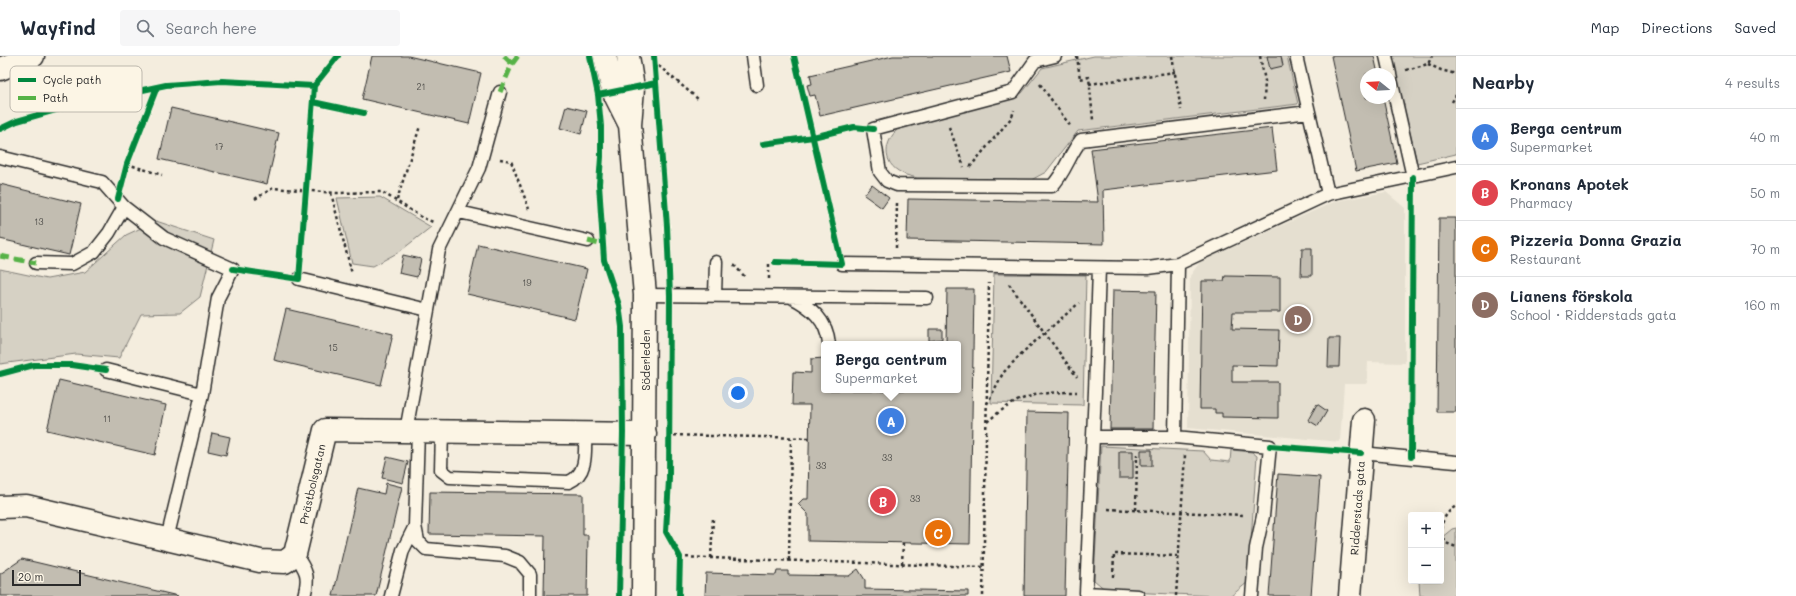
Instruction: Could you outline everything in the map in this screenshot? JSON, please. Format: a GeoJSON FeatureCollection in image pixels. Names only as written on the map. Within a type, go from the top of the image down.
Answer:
{"type":"FeatureCollection","features":[{"type":"Feature","properties":{"kind":"street"},"geometry":{"type":"LineString","coordinates":[[0,69],[33,56]]}},
{"type":"Feature","properties":{"kind":"street","name":"Söderleden"},"geometry":{"type":"LineString","coordinates":[[606,56],[613,92],[630,125]]}},
{"type":"Feature","properties":{"kind":"street","name":"Söderleden"},"geometry":{"type":"LineString","coordinates":[[637,59],[630,125],[645,295],[645,434],[642,596]]}},
{"type":"Feature","properties":{"kind":"street","name":"Ridderstads gata"},"geometry":{"type":"LineString","coordinates":[[1350,596],[1364,420]]}},
{"type":"Feature","properties":{"kind":"street","name":"Prästbolsgatan"},"geometry":{"type":"LineString","coordinates":[[295,554],[325,430],[645,434]]}},
{"type":"Feature","properties":{"kind":"street"},"geometry":{"type":"LineString","coordinates":[[0,507],[26,506],[273,563],[285,562],[295,554]]}},
{"type":"Feature","properties":{"kind":"lane"},"geometry":{"type":"LineString","coordinates":[[753,56],[757,85]]}},
{"type":"Feature","properties":{"kind":"lane"},"geometry":{"type":"LineString","coordinates":[[1055,56],[1035,61],[1013,92],[873,129],[880,172],[887,180],[897,185],[1052,186],[1060,177],[1072,152],[1080,140],[1309,112]]}},
{"type":"Feature","properties":{"kind":"lane"},"geometry":{"type":"LineString","coordinates":[[1296,56],[1328,194]]}},
{"type":"Feature","properties":{"kind":"lane"},"geometry":{"type":"LineString","coordinates":[[1386,56],[1389,68]]}},
{"type":"Feature","properties":{"kind":"lane"},"geometry":{"type":"LineString","coordinates":[[500,92],[479,168],[459,212],[439,250],[428,310],[412,431],[415,526],[418,541],[426,549],[505,556],[520,562],[530,574],[530,596]]}},
{"type":"Feature","properties":{"kind":"lane"},"geometry":{"type":"LineString","coordinates":[[1396,102],[1413,177]]}},
{"type":"Feature","properties":{"kind":"lane"},"geometry":{"type":"LineString","coordinates":[[0,157],[102,182],[124,207],[164,238],[233,269],[218,298],[202,394],[167,539]]}},
{"type":"Feature","properties":{"kind":"lane"},"geometry":{"type":"LineString","coordinates":[[842,264],[1148,268],[1178,264],[1328,194],[1456,167]]}},
{"type":"Feature","properties":{"kind":"lane"},"geometry":{"type":"LineString","coordinates":[[36,263],[72,264],[94,252],[109,233],[124,207]]}},
{"type":"Feature","properties":{"kind":"lane"},"geometry":{"type":"LineString","coordinates":[[459,212],[588,241]]}},
{"type":"Feature","properties":{"kind":"lane"},"geometry":{"type":"LineString","coordinates":[[715,295],[716,262]]}},
{"type":"Feature","properties":{"kind":"lane"},"geometry":{"type":"LineString","coordinates":[[1178,264],[1180,438]]}},
{"type":"Feature","properties":{"kind":"lane"},"geometry":{"type":"LineString","coordinates":[[1099,268],[1092,391],[1093,437],[1086,593],[1138,596]]}},
{"type":"Feature","properties":{"kind":"lane"},"geometry":{"type":"LineString","coordinates":[[299,279],[428,310]]}},
{"type":"Feature","properties":{"kind":"lane"},"geometry":{"type":"LineString","coordinates":[[645,295],[928,298]]}},
{"type":"Feature","properties":{"kind":"lane"},"geometry":{"type":"LineString","coordinates":[[788,296],[815,311],[824,325],[828,341]]}},
{"type":"Feature","properties":{"kind":"lane"},"geometry":{"type":"LineString","coordinates":[[106,370],[202,394]]}},
{"type":"Feature","properties":{"kind":"lane"},"geometry":{"type":"LineString","coordinates":[[442,431],[441,470],[450,477],[569,482],[577,479],[584,465],[585,433]]}},
{"type":"Feature","properties":{"kind":"lane"},"geometry":{"type":"LineString","coordinates":[[1093,437],[1180,438],[1270,446],[1263,516],[1256,548],[1252,596]]}},
{"type":"Feature","properties":{"kind":"lane"},"geometry":{"type":"LineString","coordinates":[[1361,453],[1456,462]]}},
{"type":"Feature","properties":{"kind":"lane"},"geometry":{"type":"LineString","coordinates":[[391,596],[403,550],[415,526]]}},
{"type":"Feature","properties":{"kind":"lane"},"geometry":{"type":"LineString","coordinates":[[295,554],[305,569],[308,583],[304,596]]}},
{"type":"Feature","properties":{"kind":"path"},"geometry":{"type":"LineString","coordinates":[[1077,56],[1080,79],[1089,77],[1095,139]]}},
{"type":"Feature","properties":{"kind":"path"},"geometry":{"type":"LineString","coordinates":[[1172,56],[1184,128]]}},
{"type":"Feature","properties":{"kind":"path"},"geometry":{"type":"LineString","coordinates":[[1260,56],[1264,81],[1263,118]]}},
{"type":"Feature","properties":{"kind":"path"},"geometry":{"type":"LineString","coordinates":[[1428,64],[1432,56]]}},
{"type":"Feature","properties":{"kind":"path"},"geometry":{"type":"LineString","coordinates":[[637,59],[698,99]]}},
{"type":"Feature","properties":{"kind":"path"},"geometry":{"type":"LineString","coordinates":[[1035,61],[1039,81],[1080,140]]}},
{"type":"Feature","properties":{"kind":"path"},"geometry":{"type":"LineString","coordinates":[[1405,70],[1428,64],[1440,70],[1456,74]]}},
{"type":"Feature","properties":{"kind":"path"},"geometry":{"type":"LineString","coordinates":[[1090,84],[1175,72]]}},
{"type":"Feature","properties":{"kind":"path"},"geometry":{"type":"LineString","coordinates":[[943,110],[966,171],[1012,117],[1015,104],[1013,92]]}},
{"type":"Feature","properties":{"kind":"path"},"geometry":{"type":"LineString","coordinates":[[1452,102],[1456,95]]}},
{"type":"Feature","properties":{"kind":"path"},"geometry":{"type":"LineString","coordinates":[[397,200],[420,126]]}},
{"type":"Feature","properties":{"kind":"path"},"geometry":{"type":"LineString","coordinates":[[483,155],[511,161],[529,210],[526,227]]}},
{"type":"Feature","properties":{"kind":"path"},"geometry":{"type":"LineString","coordinates":[[127,164],[162,175]]}},
{"type":"Feature","properties":{"kind":"path"},"geometry":{"type":"LineString","coordinates":[[896,264],[897,185]]}},
{"type":"Feature","properties":{"kind":"path"},"geometry":{"type":"LineString","coordinates":[[255,199],[273,188],[332,193],[382,192],[397,200],[423,218],[450,229]]}},
{"type":"Feature","properties":{"kind":"path"},"geometry":{"type":"LineString","coordinates":[[332,193],[357,293]]}},
{"type":"Feature","properties":{"kind":"path"},"geometry":{"type":"LineString","coordinates":[[993,266],[1092,391]]}},
{"type":"Feature","properties":{"kind":"path"},"geometry":{"type":"LineString","coordinates":[[983,596],[987,405],[993,266]]}},
{"type":"Feature","properties":{"kind":"path"},"geometry":{"type":"LineString","coordinates":[[987,405],[1003,373],[1098,286]]}},
{"type":"Feature","properties":{"kind":"path"},"geometry":{"type":"LineString","coordinates":[[987,422],[1004,407],[1026,397],[1047,392],[1092,391]]}},
{"type":"Feature","properties":{"kind":"path"},"geometry":{"type":"LineString","coordinates":[[668,435],[810,438]]}},
{"type":"Feature","properties":{"kind":"path"},"geometry":{"type":"LineString","coordinates":[[789,560],[792,438]]}},
{"type":"Feature","properties":{"kind":"path"},"geometry":{"type":"LineString","coordinates":[[1136,510],[1138,438]]}},
{"type":"Feature","properties":{"kind":"path"},"geometry":{"type":"LineString","coordinates":[[1176,596],[1182,512],[1180,438]]}},
{"type":"Feature","properties":{"kind":"path"},"geometry":{"type":"LineString","coordinates":[[1444,517],[1456,506]]}},
{"type":"Feature","properties":{"kind":"path"},"geometry":{"type":"LineString","coordinates":[[1089,509],[1263,516]]}},
{"type":"Feature","properties":{"kind":"path"},"geometry":{"type":"LineString","coordinates":[[711,558],[713,518]]}},
{"type":"Feature","properties":{"kind":"path"},"geometry":{"type":"LineString","coordinates":[[1444,539],[1446,543],[1456,546]]}},
{"type":"Feature","properties":{"kind":"path"},"geometry":{"type":"LineString","coordinates":[[902,542],[902,564]]}},
{"type":"Feature","properties":{"kind":"path"},"geometry":{"type":"LineString","coordinates":[[1112,594],[1114,554],[1178,556]]}},
{"type":"Feature","properties":{"kind":"path"},"geometry":{"type":"LineString","coordinates":[[680,557],[984,567]]}},
{"type":"Feature","properties":{"kind":"shaded area"},"geometry":{"type":"Polygon","coordinates":[[[1094,56],[1287,56],[1298,104],[1078,131],[1046,172],[1031,180],[917,178],[904,174],[895,169],[891,164],[887,152],[888,145],[890,139],[899,128],[1022,93],[1042,68],[1094,56]]]}},
{"type":"Feature","properties":{"kind":"shaded area"},"geometry":{"type":"Polygon","coordinates":[[[1392,56],[1456,56],[1456,154],[1417,163],[1392,56]]]}},
{"type":"Feature","properties":{"kind":"shaded area"},"geometry":{"type":"Polygon","coordinates":[[[1386,192],[1405,208],[1405,363],[1368,362],[1367,384],[1344,384],[1340,442],[1188,428],[1190,276],[1200,262],[1336,201],[1386,192]]]}},
{"type":"Feature","properties":{"kind":"shaded area"},"geometry":{"type":"Polygon","coordinates":[[[380,197],[431,227],[399,252],[373,266],[352,263],[337,198],[380,197]]]}},
{"type":"Feature","properties":{"kind":"shaded area"},"geometry":{"type":"Polygon","coordinates":[[[156,221],[214,240],[200,297],[180,313],[141,314],[119,358],[76,354],[0,364],[0,269],[47,279],[85,272],[126,235],[156,221]]]}},
{"type":"Feature","properties":{"kind":"shaded area"},"geometry":{"type":"Polygon","coordinates":[[[994,274],[1086,275],[1083,405],[991,403],[994,274]]]}},
{"type":"Feature","properties":{"kind":"shaded area"},"geometry":{"type":"Polygon","coordinates":[[[1101,446],[1203,451],[1211,460],[1230,462],[1231,450],[1252,452],[1257,456],[1248,582],[1231,596],[1216,596],[1107,591],[1094,580],[1101,446]]]}},
{"type":"Feature","properties":{"kind":"shaded area"},"geometry":{"type":"Polygon","coordinates":[[[1456,528],[1456,596],[1420,596],[1419,584],[1444,584],[1444,536],[1452,529],[1456,528]]]}},
{"type":"Feature","properties":{"kind":"building"},"geometry":{"type":"Polygon","coordinates":[[[372,56],[408,56],[481,73],[469,124],[362,99],[372,56]]]}},
{"type":"Feature","properties":{"kind":"building"},"geometry":{"type":"Polygon","coordinates":[[[893,56],[1007,56],[1011,72],[820,116],[815,95],[810,96],[807,85],[812,84],[810,75],[893,56]]]}},
{"type":"Feature","properties":{"kind":"building"},"geometry":{"type":"Polygon","coordinates":[[[1267,56],[1281,56],[1283,66],[1270,69],[1267,56]]]}},
{"type":"Feature","properties":{"kind":"building"},"geometry":{"type":"Polygon","coordinates":[[[1331,56],[1374,56],[1377,68],[1360,68],[1360,104],[1384,104],[1397,163],[1356,171],[1331,56]]]}},
{"type":"Feature","properties":{"kind":"building"},"geometry":{"type":"Polygon","coordinates":[[[566,106],[587,111],[581,134],[560,128],[566,106]]]}},
{"type":"Feature","properties":{"kind":"building"},"geometry":{"type":"Polygon","coordinates":[[[171,108],[279,133],[267,184],[159,159],[171,108]]]}},
{"type":"Feature","properties":{"kind":"building"},"geometry":{"type":"Polygon","coordinates":[[[1272,128],[1277,170],[1103,190],[1104,244],[907,240],[908,199],[1098,202],[1091,149],[1272,128]]]}},
{"type":"Feature","properties":{"kind":"building"},"geometry":{"type":"Polygon","coordinates":[[[0,184],[81,204],[69,255],[0,239],[0,184]]]}},
{"type":"Feature","properties":{"kind":"building"},"geometry":{"type":"Polygon","coordinates":[[[872,185],[889,198],[882,208],[864,195],[872,185]]]}},
{"type":"Feature","properties":{"kind":"building"},"geometry":{"type":"Polygon","coordinates":[[[1439,218],[1456,218],[1456,412],[1437,412],[1439,218]]]}},
{"type":"Feature","properties":{"kind":"building"},"geometry":{"type":"Polygon","coordinates":[[[478,244],[587,269],[575,319],[467,294],[478,244]]]}},
{"type":"Feature","properties":{"kind":"building"},"geometry":{"type":"Polygon","coordinates":[[[1302,248],[1312,248],[1312,276],[1301,276],[1302,248]]]}},
{"type":"Feature","properties":{"kind":"building"},"geometry":{"type":"Polygon","coordinates":[[[403,255],[421,259],[417,277],[399,273],[403,255]]]}},
{"type":"Feature","properties":{"kind":"building"},"geometry":{"type":"Polygon","coordinates":[[[1225,276],[1280,277],[1280,312],[1233,312],[1232,329],[1279,330],[1278,366],[1232,365],[1232,382],[1278,382],[1278,418],[1222,417],[1222,413],[1215,413],[1215,409],[1200,409],[1202,281],[1224,281],[1225,276]]]}},
{"type":"Feature","properties":{"kind":"building"},"geometry":{"type":"Polygon","coordinates":[[[947,289],[974,289],[970,544],[808,541],[808,514],[798,504],[803,499],[808,499],[810,405],[792,405],[793,372],[811,373],[811,359],[821,358],[821,393],[961,393],[961,341],[946,341],[947,289]]]}},
{"type":"Feature","properties":{"kind":"building"},"geometry":{"type":"Polygon","coordinates":[[[1113,290],[1156,291],[1153,429],[1110,429],[1113,290]]]}},
{"type":"Feature","properties":{"kind":"building"},"geometry":{"type":"Polygon","coordinates":[[[286,309],[393,334],[381,385],[274,360],[286,309]]]}},
{"type":"Feature","properties":{"kind":"building"},"geometry":{"type":"Polygon","coordinates":[[[929,329],[942,329],[942,339],[929,341],[929,329]]]}},
{"type":"Feature","properties":{"kind":"building"},"geometry":{"type":"Polygon","coordinates":[[[1329,338],[1340,338],[1339,367],[1328,367],[1329,338]]]}},
{"type":"Feature","properties":{"kind":"building"},"geometry":{"type":"Polygon","coordinates":[[[59,380],[166,405],[155,455],[47,430],[59,380]]]}},
{"type":"Feature","properties":{"kind":"building"},"geometry":{"type":"Polygon","coordinates":[[[1317,404],[1327,411],[1318,426],[1308,420],[1317,404]]]}},
{"type":"Feature","properties":{"kind":"building"},"geometry":{"type":"Polygon","coordinates":[[[1027,412],[1069,413],[1065,596],[1024,596],[1027,412]]]}},
{"type":"Feature","properties":{"kind":"building"},"geometry":{"type":"Polygon","coordinates":[[[212,433],[230,437],[226,455],[208,451],[212,433]]]}},
{"type":"Feature","properties":{"kind":"building"},"geometry":{"type":"Polygon","coordinates":[[[1141,450],[1152,450],[1152,466],[1141,466],[1141,450]]]}},
{"type":"Feature","properties":{"kind":"building"},"geometry":{"type":"Polygon","coordinates":[[[1119,451],[1133,451],[1133,478],[1119,478],[1119,451]]]}},
{"type":"Feature","properties":{"kind":"building"},"geometry":{"type":"Polygon","coordinates":[[[387,457],[408,462],[403,483],[382,478],[387,457]]]}},
{"type":"Feature","properties":{"kind":"building"},"geometry":{"type":"Polygon","coordinates":[[[1278,474],[1320,477],[1311,596],[1269,596],[1278,474]]]}},
{"type":"Feature","properties":{"kind":"building"},"geometry":{"type":"Polygon","coordinates":[[[386,483],[402,487],[376,596],[333,596],[358,488],[384,494],[386,483]]]}},
{"type":"Feature","properties":{"kind":"building"},"geometry":{"type":"Polygon","coordinates":[[[430,492],[583,494],[583,535],[588,535],[587,596],[544,596],[545,536],[429,534],[430,492]]]}},
{"type":"Feature","properties":{"kind":"building"},"geometry":{"type":"Polygon","coordinates":[[[22,559],[178,596],[0,596],[0,574],[22,559]]]}},
{"type":"Feature","properties":{"kind":"building"},"geometry":{"type":"Polygon","coordinates":[[[858,569],[865,580],[865,589],[968,591],[968,596],[705,596],[706,573],[776,575],[777,571],[788,571],[788,575],[849,576],[858,569]]]}},
{"type":"Feature","properties":{"kind":"marked path"},"geometry":{"type":"LineString","coordinates":[[504,56],[512,64]]}},
{"type":"Feature","properties":{"kind":"marked path"},"geometry":{"type":"LineString","coordinates":[[500,92],[512,64],[518,56]]}},
{"type":"Feature","properties":{"kind":"marked path"},"geometry":{"type":"LineString","coordinates":[[588,241],[603,245]]}},
{"type":"Feature","properties":{"kind":"marked path"},"geometry":{"type":"LineString","coordinates":[[0,256],[36,263]]}},
{"type":"Feature","properties":{"kind":"cycle path"},"geometry":{"type":"LineString","coordinates":[[233,269],[299,279],[314,86],[338,56]]}},
{"type":"Feature","properties":{"kind":"cycle path"},"geometry":{"type":"LineString","coordinates":[[590,56],[598,95],[601,126],[599,184],[604,260],[619,305],[622,327],[623,433],[619,596]]}},
{"type":"Feature","properties":{"kind":"cycle path"},"geometry":{"type":"LineString","coordinates":[[654,56],[667,226],[670,295],[669,479],[666,532],[680,557],[679,596]]}},
{"type":"Feature","properties":{"kind":"cycle path"},"geometry":{"type":"LineString","coordinates":[[775,262],[842,264],[794,56]]}},
{"type":"Feature","properties":{"kind":"cycle path"},"geometry":{"type":"LineString","coordinates":[[142,90],[166,85],[222,81],[314,86]]}},
{"type":"Feature","properties":{"kind":"cycle path"},"geometry":{"type":"LineString","coordinates":[[598,95],[656,83]]}},
{"type":"Feature","properties":{"kind":"cycle path"},"geometry":{"type":"LineString","coordinates":[[118,199],[127,164],[157,87]]}},
{"type":"Feature","properties":{"kind":"cycle path"},"geometry":{"type":"LineString","coordinates":[[313,102],[364,113]]}},
{"type":"Feature","properties":{"kind":"cycle path"},"geometry":{"type":"LineString","coordinates":[[0,129],[17,121],[48,112]]}},
{"type":"Feature","properties":{"kind":"cycle path"},"geometry":{"type":"LineString","coordinates":[[763,144],[813,137],[854,127],[873,129]]}},
{"type":"Feature","properties":{"kind":"cycle path"},"geometry":{"type":"LineString","coordinates":[[1411,457],[1413,177]]}},
{"type":"Feature","properties":{"kind":"cycle path"},"geometry":{"type":"LineString","coordinates":[[0,374],[34,365],[72,365],[106,370]]}},
{"type":"Feature","properties":{"kind":"cycle path"},"geometry":{"type":"LineString","coordinates":[[1270,446],[1361,453]]}},
{"type":"Feature","properties":{"kind":"place","name":"Lianens förskola"},"geometry":{"type":"Point","coordinates":[1298,319]}},
{"type":"Feature","properties":{"kind":"place","name":"Berga centrum"},"geometry":{"type":"Point","coordinates":[891,421]}},
{"type":"Feature","properties":{"kind":"place","name":"Kronans Apotek"},"geometry":{"type":"Point","coordinates":[883,501]}},
{"type":"Feature","properties":{"kind":"place","name":"Pizzeria Donna Grazia"},"geometry":{"type":"Point","coordinates":[938,533]}}]}
